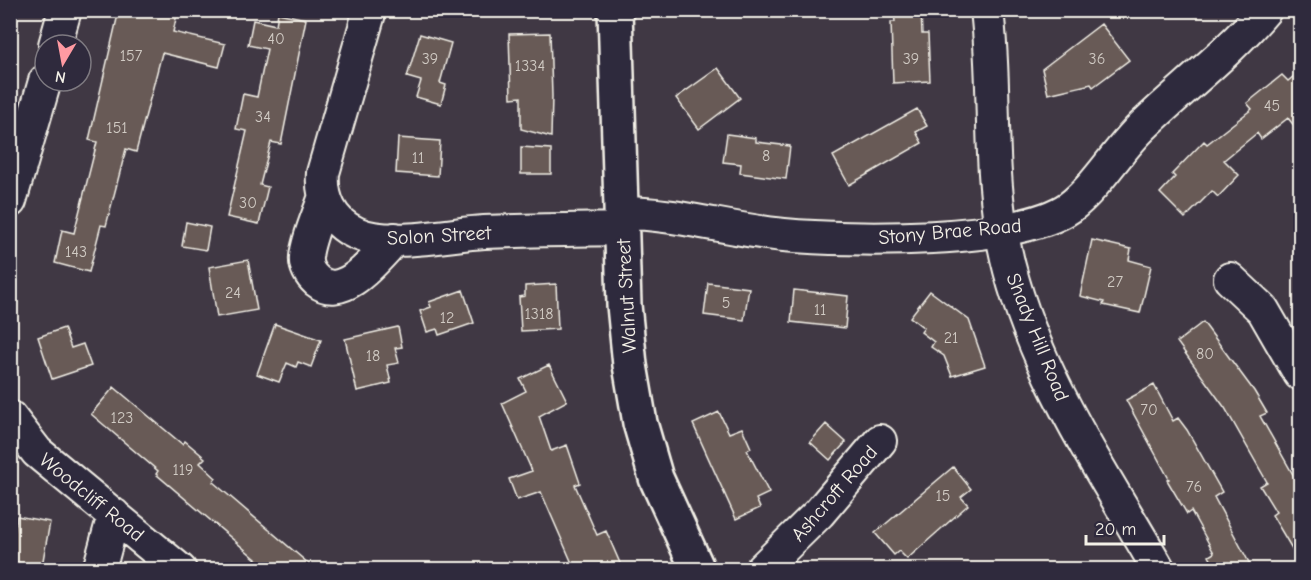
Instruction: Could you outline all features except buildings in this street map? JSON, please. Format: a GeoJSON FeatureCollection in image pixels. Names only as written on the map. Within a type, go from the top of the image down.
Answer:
{"type":"FeatureCollection","features":[{"type":"Feature","properties":{"kind":"main road","name":"Walnut Street"},"geometry":{"type":"LineString","coordinates":[[615,10],[626,335],[640,423],[656,478],[698,570]]}},
{"type":"Feature","properties":{"kind":"street"},"geometry":{"type":"LineString","coordinates":[[58,33],[65,10]]}},
{"type":"Feature","properties":{"kind":"street"},"geometry":{"type":"LineString","coordinates":[[370,10],[323,173],[324,199],[306,257],[307,268],[319,283],[328,287],[349,284],[395,239]]}},
{"type":"Feature","properties":{"kind":"street","name":"Shady Hill Road"},"geometry":{"type":"LineString","coordinates":[[987,10],[993,156],[1001,230],[1017,292],[1044,362],[1074,421],[1159,570]]}},
{"type":"Feature","properties":{"kind":"street","name":"Stony Brae Road"},"geometry":{"type":"LineString","coordinates":[[622,221],[686,217],[762,232],[808,236],[888,237],[1001,230],[1039,222],[1071,206],[1133,134],[1228,51],[1265,10]]}},
{"type":"Feature","properties":{"kind":"street"},"geometry":{"type":"LineString","coordinates":[[10,201],[42,93]]}},
{"type":"Feature","properties":{"kind":"street","name":"Solon Street"},"geometry":{"type":"LineString","coordinates":[[324,199],[336,219],[356,233],[395,239],[622,221]]}},
{"type":"Feature","properties":{"kind":"street"},"geometry":{"type":"LineString","coordinates":[[1230,279],[1263,310],[1300,374]]}},
{"type":"Feature","properties":{"kind":"street","name":"Woodcliff Road"},"geometry":{"type":"LineString","coordinates":[[10,417],[37,452],[180,570]]}},
{"type":"Feature","properties":{"kind":"street","name":"Ashcroft Road"},"geometry":{"type":"LineString","coordinates":[[761,570],[819,513],[880,441]]}},
{"type":"Feature","properties":{"kind":"street"},"geometry":{"type":"LineString","coordinates":[[99,570],[114,515]]}}]}
